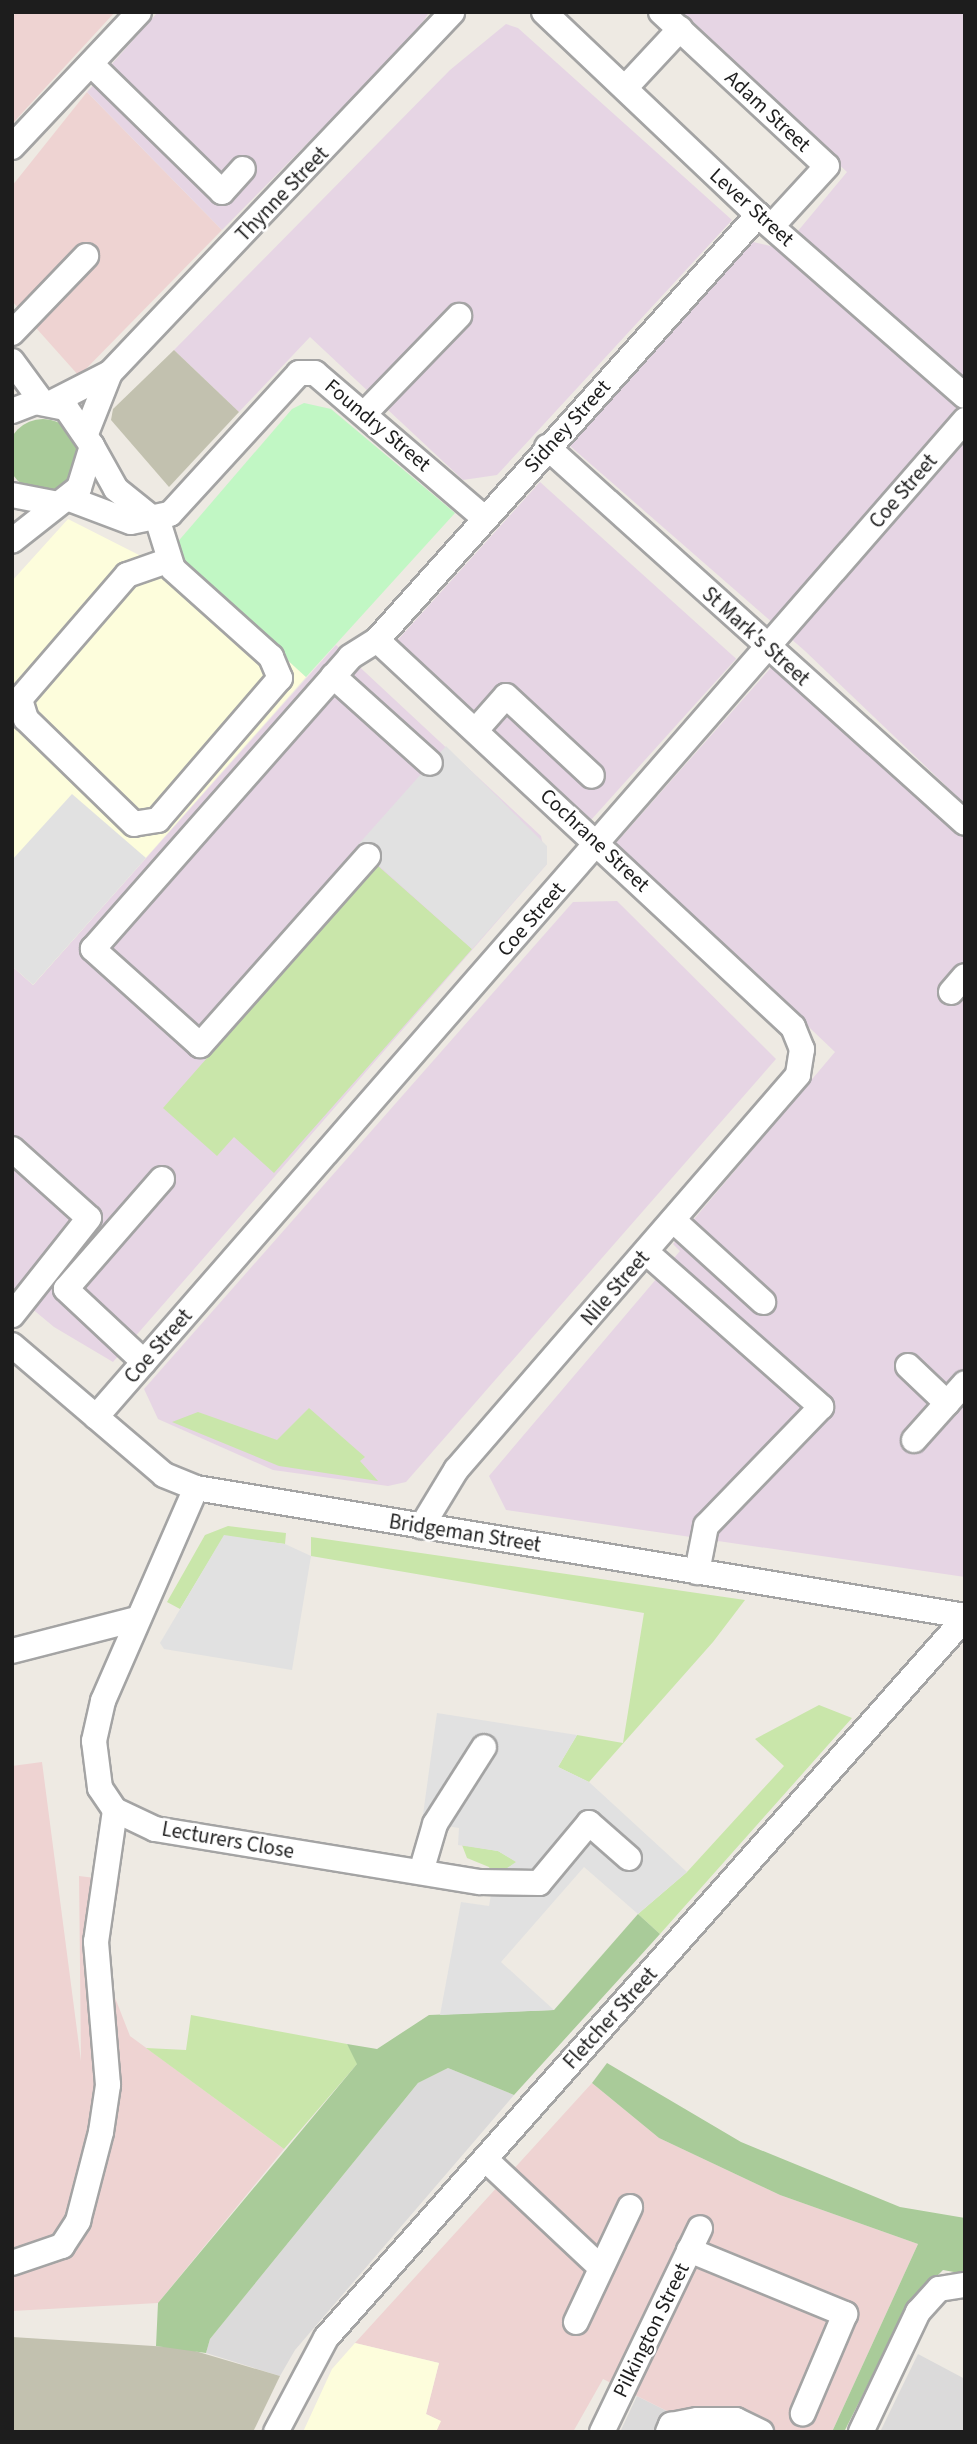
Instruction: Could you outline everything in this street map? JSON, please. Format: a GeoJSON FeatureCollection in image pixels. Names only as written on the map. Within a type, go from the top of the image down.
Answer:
{"type":"FeatureCollection","features":[{"type":"Feature","properties":{"kind":"street"},"geometry":{"type":"LineString","coordinates":[[12,146],[139,12]]}},
{"type":"Feature","properties":{"kind":"street","name":"Thynne Street"},"geometry":{"type":"LineString","coordinates":[[12,411],[46,402],[110,373],[452,12]]}},
{"type":"Feature","properties":{"kind":"street","name":"Lever Street"},"geometry":{"type":"LineString","coordinates":[[544,12],[765,220],[965,396]]}},
{"type":"Feature","properties":{"kind":"street","name":"Adam Street"},"geometry":{"type":"LineString","coordinates":[[662,12],[827,166],[765,220]]}},
{"type":"Feature","properties":{"kind":"street"},"geometry":{"type":"LineString","coordinates":[[625,88],[680,29]]}},
{"type":"Feature","properties":{"kind":"street"},"geometry":{"type":"LineString","coordinates":[[90,64],[222,192],[243,169]]}},
{"type":"Feature","properties":{"kind":"street","name":"Sidney Street"},"geometry":{"type":"LineString","coordinates":[[368,856],[200,1045],[93,949],[333,676],[377,640],[547,447],[765,220]]}},
{"type":"Feature","properties":{"kind":"street"},"geometry":{"type":"LineString","coordinates":[[12,333],[86,256]]}},
{"type":"Feature","properties":{"kind":"street"},"geometry":{"type":"LineString","coordinates":[[366,412],[458,316]]}},
{"type":"Feature","properties":{"kind":"street"},"geometry":{"type":"LineString","coordinates":[[12,362],[46,402],[66,408],[90,439],[116,489],[154,518],[167,561],[271,657],[280,678],[158,820],[134,824],[26,719],[19,699],[127,575],[167,561]]}},
{"type":"Feature","properties":{"kind":"street","name":"Thynne Street"},"geometry":{"type":"LineString","coordinates":[[12,541],[87,476],[90,439],[110,373]]}},
{"type":"Feature","properties":{"kind":"street","name":"Foundry Street"},"geometry":{"type":"LineString","coordinates":[[154,518],[178,508],[299,373],[315,373],[366,412],[484,517]]}},
{"type":"Feature","properties":{"kind":"street","name":"Coe Street"},"geometry":{"type":"LineString","coordinates":[[96,1417],[965,420]]}},
{"type":"Feature","properties":{"kind":"street","name":"St Mark's Street"},"geometry":{"type":"LineString","coordinates":[[547,447],[965,823]]}},
{"type":"Feature","properties":{"kind":"street"},"geometry":{"type":"LineString","coordinates":[[12,495],[60,501],[131,522],[154,518]]}},
{"type":"Feature","properties":{"kind":"street","name":"Cochrane Street"},"geometry":{"type":"LineString","coordinates":[[377,640],[598,841],[793,1027],[802,1049]]}},
{"type":"Feature","properties":{"kind":"street"},"geometry":{"type":"LineString","coordinates":[[333,676],[430,764]]}},
{"type":"Feature","properties":{"kind":"street"},"geometry":{"type":"LineString","coordinates":[[476,730],[506,696],[592,776]]}},
{"type":"Feature","properties":{"kind":"street","name":"Nile Street"},"geometry":{"type":"LineString","coordinates":[[422,1526],[456,1470],[798,1075],[802,1049]]}},
{"type":"Feature","properties":{"kind":"street"},"geometry":{"type":"LineString","coordinates":[[12,1149],[89,1218],[12,1315]]}},
{"type":"Feature","properties":{"kind":"street"},"geometry":{"type":"LineString","coordinates":[[144,1362],[66,1289],[163,1179]]}},
{"type":"Feature","properties":{"kind":"street"},"geometry":{"type":"LineString","coordinates":[[673,1220],[763,1302]]}},
{"type":"Feature","properties":{"kind":"street"},"geometry":{"type":"LineString","coordinates":[[646,1252],[821,1407],[706,1526],[697,1572]]}},
{"type":"Feature","properties":{"kind":"street","name":"Bridgeman Street"},"geometry":{"type":"LineString","coordinates":[[12,1345],[164,1475],[196,1488],[965,1617]]}},
{"type":"Feature","properties":{"kind":"street"},"geometry":{"type":"LineString","coordinates":[[908,1366],[947,1403]]}},
{"type":"Feature","properties":{"kind":"street"},"geometry":{"type":"LineString","coordinates":[[914,1440],[965,1383]]}},
{"type":"Feature","properties":{"kind":"street"},"geometry":{"type":"LineString","coordinates":[[12,2263],[62,2246],[78,2221],[102,2132],[108,2085],[96,1942],[114,1810],[100,1788],[94,1741],[103,1701],[196,1488]]}},
{"type":"Feature","properties":{"kind":"street","name":"Fletcher Street"},"geometry":{"type":"LineString","coordinates":[[276,2432],[326,2338],[965,1617]]}},
{"type":"Feature","properties":{"kind":"street"},"geometry":{"type":"LineString","coordinates":[[12,1651],[137,1619]]}},
{"type":"Feature","properties":{"kind":"street"},"geometry":{"type":"LineString","coordinates":[[421,1872],[435,1824],[484,1746]]}},
{"type":"Feature","properties":{"kind":"street","name":"Lecturers Close"},"geometry":{"type":"LineString","coordinates":[[114,1810],[155,1829],[480,1882],[539,1884],[589,1823],[629,1858]]}},
{"type":"Feature","properties":{"kind":"street"},"geometry":{"type":"LineString","coordinates":[[485,2160],[601,2268]]}},
{"type":"Feature","properties":{"kind":"street"},"geometry":{"type":"LineString","coordinates":[[576,2322],[630,2207]]}},
{"type":"Feature","properties":{"kind":"street","name":"Pilkington Street"},"geometry":{"type":"LineString","coordinates":[[602,2432],[700,2228]]}},
{"type":"Feature","properties":{"kind":"street"},"geometry":{"type":"LineString","coordinates":[[689,2250],[845,2314],[803,2413]]}},
{"type":"Feature","properties":{"kind":"street"},"geometry":{"type":"LineString","coordinates":[[861,2432],[918,2312],[939,2289],[965,2285]]}},
{"type":"Feature","properties":{"kind":"street"},"geometry":{"type":"LineString","coordinates":[[668,2432],[684,2422],[736,2420],[761,2432]]}},
{"type":"Feature","properties":{"kind":"shaded area"},"geometry":{"type":"Polygon","coordinates":[[[17,12],[115,12],[12,124],[12,17],[17,12]]]}},
{"type":"Feature","properties":{"kind":"shaded area"},"geometry":{"type":"Polygon","coordinates":[[[158,12],[429,12],[418,31],[222,230],[87,92],[158,12]]]}},
{"type":"Feature","properties":{"kind":"shaded area"},"geometry":{"type":"Polygon","coordinates":[[[676,12],[965,12],[965,804],[805,651],[570,446],[749,241],[783,249],[847,172],[676,12]]]}},
{"type":"Feature","properties":{"kind":"shaded area"},"geometry":{"type":"Polygon","coordinates":[[[506,24],[518,28],[732,220],[497,475],[463,480],[310,337],[239,412],[174,350],[450,70],[506,24]]]}},
{"type":"Feature","properties":{"kind":"shaded area"},"geometry":{"type":"Polygon","coordinates":[[[87,92],[222,230],[79,376],[12,301],[12,186],[87,92]]]}},
{"type":"Feature","properties":{"kind":"shaded area"},"geometry":{"type":"Polygon","coordinates":[[[174,350],[239,412],[169,487],[111,420],[113,409],[174,350]]]}},
{"type":"Feature","properties":{"kind":"shaded area"},"geometry":{"type":"Polygon","coordinates":[[[540,482],[736,659],[590,821],[393,645],[540,482]]]}},
{"type":"Feature","properties":{"kind":"shaded area"},"geometry":{"type":"Polygon","coordinates":[[[68,519],[139,555],[169,552],[306,677],[33,985],[12,966],[12,581],[68,519]]]}},
{"type":"Feature","properties":{"kind":"shaded area"},"geometry":{"type":"Polygon","coordinates":[[[336,645],[541,836],[547,864],[113,1362],[54,1327],[12,1292],[12,966],[34,984],[336,645]]]}},
{"type":"Feature","properties":{"kind":"shaded area"},"geometry":{"type":"Polygon","coordinates":[[[775,663],[965,839],[965,1577],[506,1510],[489,1476],[680,1251],[673,1244],[835,1052],[616,843],[775,663]]]}},
{"type":"Feature","properties":{"kind":"shaded area"},"geometry":{"type":"Polygon","coordinates":[[[446,746],[547,846],[547,864],[472,949],[357,846],[446,746]]]}},
{"type":"Feature","properties":{"kind":"shaded area"},"geometry":{"type":"Polygon","coordinates":[[[72,794],[146,858],[33,985],[12,966],[12,860],[72,794]]]}},
{"type":"Feature","properties":{"kind":"shaded area"},"geometry":{"type":"Polygon","coordinates":[[[617,901],[776,1059],[406,1482],[388,1486],[273,1470],[158,1419],[144,1389],[573,902],[617,901]]]}},
{"type":"Feature","properties":{"kind":"shaded area"},"geometry":{"type":"Polygon","coordinates":[[[224,1535],[285,1544],[311,1556],[292,1670],[164,1649],[160,1643],[224,1535]]]}},
{"type":"Feature","properties":{"kind":"shaded area"},"geometry":{"type":"Polygon","coordinates":[[[437,1713],[577,1735],[558,1767],[589,1782],[687,1872],[638,1914],[584,1867],[501,1962],[554,2010],[440,2015],[461,1902],[489,1906],[494,1877],[516,1862],[498,1851],[458,1845],[459,1828],[422,1822],[437,1713]]]}},
{"type":"Feature","properties":{"kind":"shaded area"},"geometry":{"type":"Polygon","coordinates":[[[42,1762],[81,2061],[79,1876],[120,1881],[103,1967],[130,2036],[284,2149],[158,2303],[12,2311],[12,1766],[42,1762]]]}},
{"type":"Feature","properties":{"kind":"shaded area"},"geometry":{"type":"Polygon","coordinates":[[[448,2068],[514,2095],[295,2350],[280,2376],[206,2353],[210,2339],[418,2083],[448,2068]]]}},
{"type":"Feature","properties":{"kind":"shaded area"},"geometry":{"type":"Polygon","coordinates":[[[592,2083],[659,2138],[780,2195],[918,2244],[832,2432],[709,2432],[603,2379],[573,2432],[436,2432],[440,2421],[426,2414],[439,2363],[355,2343],[592,2083]]]}},
{"type":"Feature","properties":{"kind":"shaded area"},"geometry":{"type":"Polygon","coordinates":[[[12,2337],[185,2348],[280,2376],[253,2432],[12,2432],[12,2337]]]}},
{"type":"Feature","properties":{"kind":"shaded area"},"geometry":{"type":"Polygon","coordinates":[[[355,2343],[439,2363],[426,2414],[441,2421],[436,2432],[303,2432],[332,2369],[355,2343]]]}},
{"type":"Feature","properties":{"kind":"shaded area"},"geometry":{"type":"Polygon","coordinates":[[[918,2354],[965,2379],[965,2432],[880,2432],[918,2354]]]}},
{"type":"Feature","properties":{"kind":"shaded area"},"geometry":{"type":"Polygon","coordinates":[[[637,2396],[709,2432],[620,2432],[637,2396]]]}},
{"type":"Feature","properties":{"kind":"green space"},"geometry":{"type":"Polygon","coordinates":[[[304,403],[331,409],[455,513],[306,677],[169,552],[292,409],[304,403]]]}},
{"type":"Feature","properties":{"kind":"green space"},"geometry":{"type":"Polygon","coordinates":[[[43,419],[63,425],[73,435],[79,455],[73,475],[63,485],[43,491],[23,485],[13,475],[7,455],[13,435],[23,425],[43,419]]]}},
{"type":"Feature","properties":{"kind":"green space"},"geometry":{"type":"Polygon","coordinates":[[[377,865],[472,949],[274,1173],[234,1137],[217,1156],[163,1108],[377,865]]]}},
{"type":"Feature","properties":{"kind":"green space"},"geometry":{"type":"Polygon","coordinates":[[[309,1408],[365,1457],[360,1461],[378,1481],[279,1466],[172,1422],[198,1412],[277,1440],[309,1408]]]}},
{"type":"Feature","properties":{"kind":"green space"},"geometry":{"type":"Polygon","coordinates":[[[228,1526],[286,1533],[285,1544],[224,1536],[180,1609],[167,1602],[205,1535],[228,1526]]]}},
{"type":"Feature","properties":{"kind":"green space"},"geometry":{"type":"Polygon","coordinates":[[[311,1537],[745,1600],[713,1642],[589,1782],[558,1767],[577,1735],[623,1743],[644,1613],[311,1556],[311,1537]]]}},
{"type":"Feature","properties":{"kind":"green space"},"geometry":{"type":"Polygon","coordinates":[[[819,1705],[852,1718],[660,1934],[638,1914],[687,1872],[784,1766],[755,1739],[819,1705]]]}},
{"type":"Feature","properties":{"kind":"green space"},"geometry":{"type":"Polygon","coordinates":[[[462,1845],[498,1851],[517,1862],[494,1877],[489,1867],[467,1858],[462,1845]]]}},
{"type":"Feature","properties":{"kind":"green space"},"geometry":{"type":"Polygon","coordinates":[[[638,1914],[660,1934],[514,2095],[448,2068],[418,2083],[210,2339],[206,2353],[156,2346],[158,2303],[357,2064],[347,2044],[377,2049],[429,2015],[554,2010],[638,1914]]]}},
{"type":"Feature","properties":{"kind":"green space"},"geometry":{"type":"Polygon","coordinates":[[[191,2015],[347,2044],[358,2063],[284,2149],[146,2048],[186,2050],[191,2015]]]}},
{"type":"Feature","properties":{"kind":"green space"},"geometry":{"type":"Polygon","coordinates":[[[607,2063],[741,2142],[900,2207],[965,2218],[965,2274],[943,2270],[908,2305],[844,2432],[832,2432],[918,2244],[780,2195],[659,2138],[592,2083],[607,2063]]]}}]}
